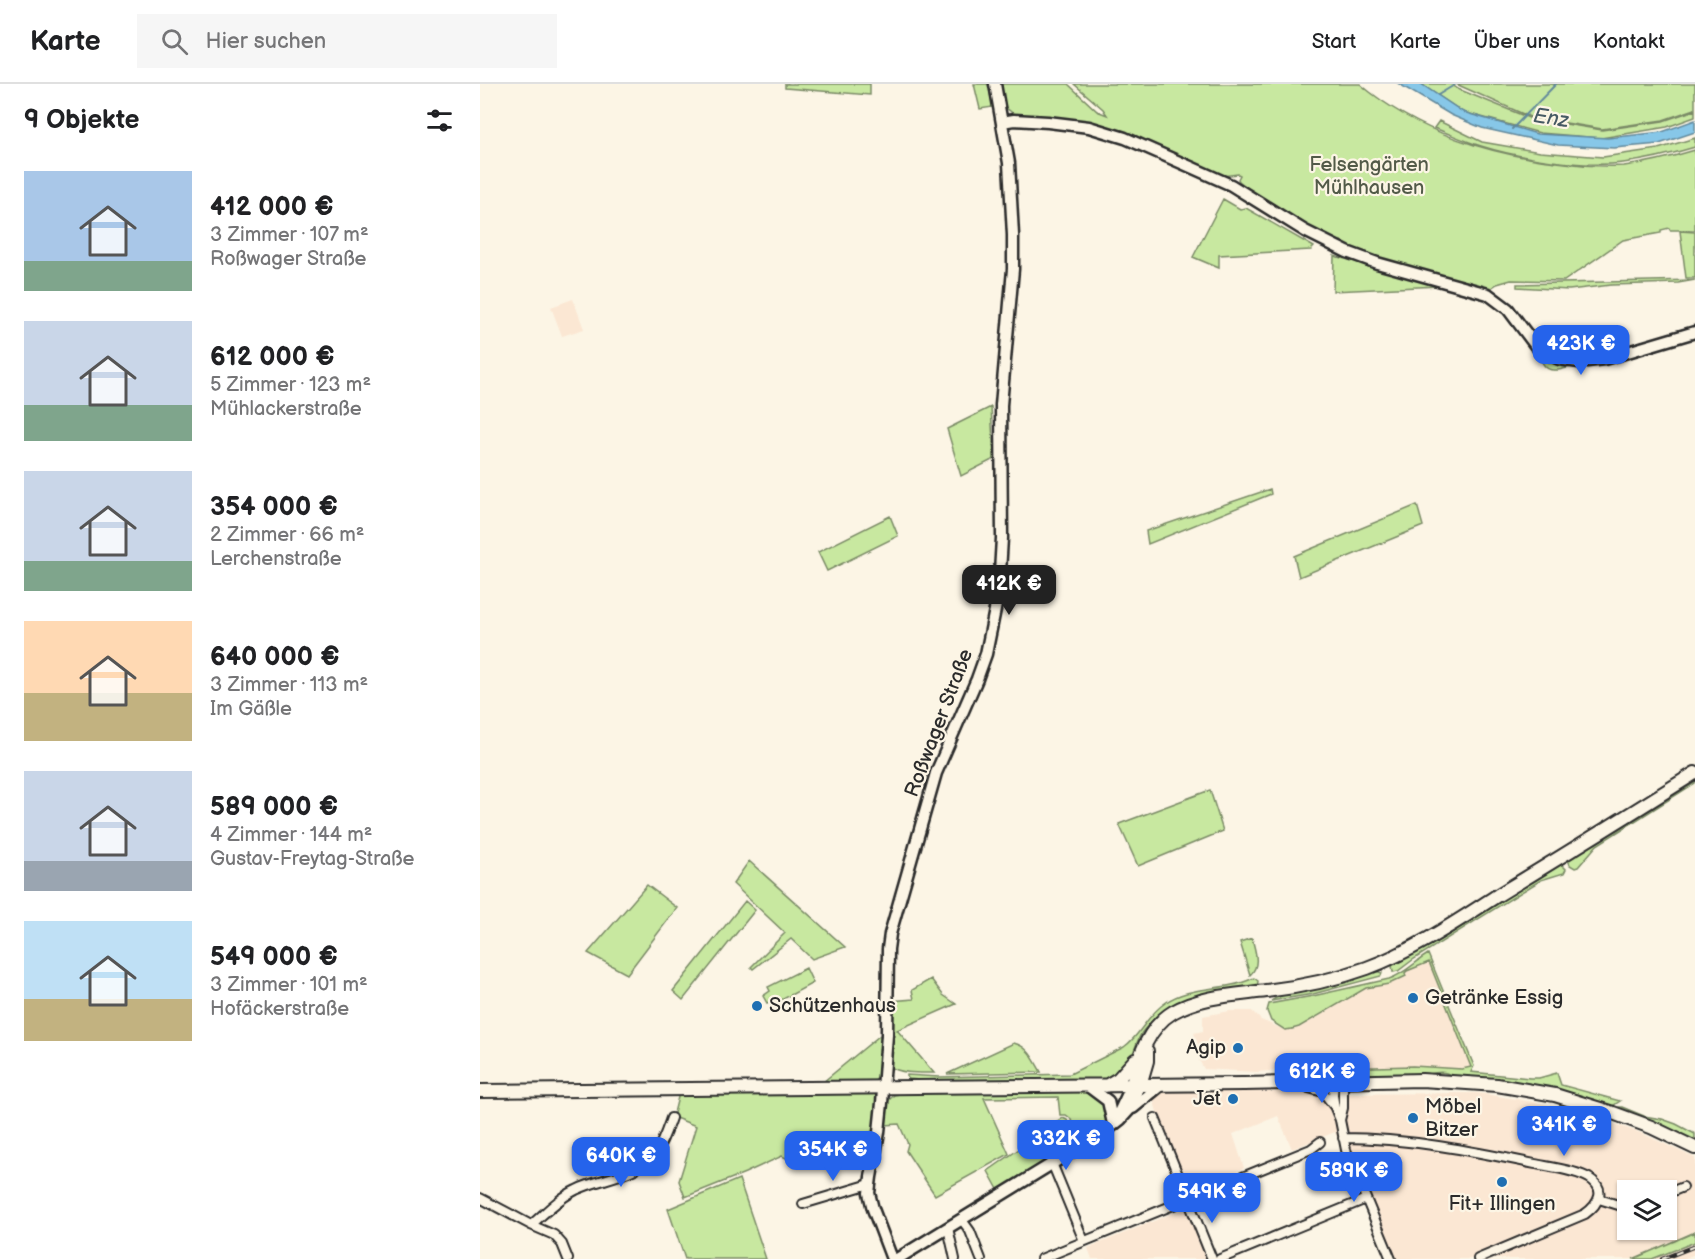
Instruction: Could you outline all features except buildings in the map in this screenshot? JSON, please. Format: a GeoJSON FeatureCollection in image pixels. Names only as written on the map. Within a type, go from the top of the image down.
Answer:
{"type":"FeatureCollection","features":[{"type":"Feature","properties":{"kind":"main road"},"geometry":{"type":"LineString","coordinates":[[1136,1085],[1152,1032],[1165,1018],[1184,1007],[1209,999],[1318,982],[1367,968],[1405,951],[1448,927],[1695,773]]}},
{"type":"Feature","properties":{"kind":"main road"},"geometry":{"type":"LineString","coordinates":[[1144,1053],[1155,1074],[1164,1085]]}},
{"type":"Feature","properties":{"kind":"main road"},"geometry":{"type":"LineString","coordinates":[[1106,1086],[1119,1079],[1144,1053]]}},
{"type":"Feature","properties":{"kind":"main road"},"geometry":{"type":"LineString","coordinates":[[480,1091],[1106,1086],[1422,1080],[1497,1085],[1555,1095],[1651,1127],[1695,1148]]}},
{"type":"Feature","properties":{"kind":"street","name":"Roßwager Straße"},"geometry":{"type":"LineString","coordinates":[[892,1259],[869,1193],[879,1132],[883,1087],[887,1035],[888,949],[892,924],[936,773],[986,654],[999,590],[1002,530],[1001,405],[1014,235],[1009,163],[995,84]]}},
{"type":"Feature","properties":{"kind":"street"},"geometry":{"type":"LineString","coordinates":[[1003,126],[1035,122],[1079,125],[1119,136],[1221,180],[1305,231],[1347,252],[1377,263],[1488,294],[1508,309],[1535,345],[1559,359],[1579,362],[1604,359],[1695,332]]}},
{"type":"Feature","properties":{"kind":"street"},"geometry":{"type":"LineString","coordinates":[[1339,1082],[1333,1095],[1343,1138],[1391,1259]]}},
{"type":"Feature","properties":{"kind":"street"},"geometry":{"type":"LineString","coordinates":[[1339,1082],[1343,1108],[1340,1120]]}},
{"type":"Feature","properties":{"kind":"street"},"geometry":{"type":"LineString","coordinates":[[1289,1083],[1323,1092],[1335,1108]]}},
{"type":"Feature","properties":{"kind":"street"},"geometry":{"type":"LineString","coordinates":[[1130,1109],[1136,1085]]}},
{"type":"Feature","properties":{"kind":"street"},"geometry":{"type":"LineString","coordinates":[[1113,1124],[1136,1085]]}},
{"type":"Feature","properties":{"kind":"street"},"geometry":{"type":"LineString","coordinates":[[897,1259],[1107,1130],[1130,1109],[1164,1085]]}},
{"type":"Feature","properties":{"kind":"street"},"geometry":{"type":"LineString","coordinates":[[1088,1086],[1108,1101],[1113,1124]]}},
{"type":"Feature","properties":{"kind":"street"},"geometry":{"type":"LineString","coordinates":[[531,1225],[577,1189],[627,1172],[644,1163],[657,1151],[671,1118]]}},
{"type":"Feature","properties":{"kind":"street"},"geometry":{"type":"LineString","coordinates":[[1155,1118],[1212,1259]]}},
{"type":"Feature","properties":{"kind":"street"},"geometry":{"type":"LineString","coordinates":[[1343,1138],[1368,1138],[1466,1150],[1569,1171],[1588,1177],[1595,1183],[1599,1191],[1599,1199],[1596,1205],[1585,1214],[1478,1259]]}},
{"type":"Feature","properties":{"kind":"street"},"geometry":{"type":"LineString","coordinates":[[1041,1259],[1311,1149],[1320,1142]]}},
{"type":"Feature","properties":{"kind":"street"},"geometry":{"type":"LineString","coordinates":[[1052,1163],[1084,1241]]}},
{"type":"Feature","properties":{"kind":"street"},"geometry":{"type":"LineString","coordinates":[[803,1204],[870,1184]]}},
{"type":"Feature","properties":{"kind":"street"},"geometry":{"type":"LineString","coordinates":[[1677,1189],[1683,1187]]}},
{"type":"Feature","properties":{"kind":"street"},"geometry":{"type":"LineString","coordinates":[[480,1198],[554,1235],[558,1238],[568,1259]]}},
{"type":"Feature","properties":{"kind":"street"},"geometry":{"type":"LineString","coordinates":[[1220,1259],[1366,1199]]}},
{"type":"Feature","properties":{"kind":"street"},"geometry":{"type":"LineString","coordinates":[[1599,1199],[1617,1205]]}},
{"type":"Feature","properties":{"kind":"street"},"geometry":{"type":"LineString","coordinates":[[962,1220],[970,1231],[981,1259]]}},
{"type":"Feature","properties":{"kind":"street"},"geometry":{"type":"LineString","coordinates":[[948,1228],[955,1259]]}},
{"type":"Feature","properties":{"kind":"shaded area"},"geometry":{"type":"Polygon","coordinates":[[[573,299],[584,329],[562,336],[551,307],[573,299]]]}},
{"type":"Feature","properties":{"kind":"shaded area"},"geometry":{"type":"Polygon","coordinates":[[[1429,962],[1471,1067],[1462,1069],[1413,1066],[1311,1068],[1256,1072],[1204,1069],[1199,1060],[1199,1048],[1194,1033],[1203,1031],[1203,1016],[1230,1011],[1252,1011],[1261,1020],[1285,1030],[1292,1029],[1300,1027],[1366,988],[1389,983],[1406,971],[1429,962]]]}},
{"type":"Feature","properties":{"kind":"shaded area"},"geometry":{"type":"Polygon","coordinates":[[[1257,1091],[1331,1094],[1478,1093],[1540,1103],[1594,1117],[1641,1133],[1695,1158],[1695,1232],[1677,1240],[1677,1180],[1617,1180],[1617,1240],[1677,1240],[1633,1259],[1386,1259],[1335,1132],[1292,1149],[1278,1116],[1233,1134],[1244,1168],[1189,1191],[1152,1096],[1158,1092],[1257,1091]]]}},
{"type":"Feature","properties":{"kind":"shaded area"},"geometry":{"type":"Polygon","coordinates":[[[1188,1207],[1207,1259],[1092,1259],[1088,1248],[1188,1207]]]}},
{"type":"Feature","properties":{"kind":"shaded area"},"geometry":{"type":"Polygon","coordinates":[[[1695,1242],[1695,1254],[1683,1259],[1652,1259],[1695,1242]]]}},
{"type":"Feature","properties":{"kind":"green space"},"geometry":{"type":"Polygon","coordinates":[[[785,84],[870,84],[870,95],[785,88],[785,84]]]}},
{"type":"Feature","properties":{"kind":"green space"},"geometry":{"type":"Polygon","coordinates":[[[974,84],[988,84],[993,107],[980,109],[974,84]]]}},
{"type":"Feature","properties":{"kind":"green space","name":"Felsengärten Mühlhausen"},"geometry":{"type":"Polygon","coordinates":[[[999,84],[1068,84],[1097,111],[1107,115],[1074,84],[1360,84],[1382,101],[1430,128],[1483,148],[1537,160],[1580,165],[1624,166],[1695,150],[1695,230],[1670,230],[1669,228],[1661,230],[1661,233],[1623,240],[1564,281],[1511,280],[1497,284],[1488,290],[1369,256],[1340,245],[1341,241],[1339,244],[1329,240],[1254,193],[1239,181],[1240,175],[1238,174],[1222,176],[1135,137],[1095,123],[1015,115],[1005,107],[999,84]]]}},
{"type":"Feature","properties":{"kind":"green space"},"geometry":{"type":"Polygon","coordinates":[[[1421,84],[1451,84],[1529,118],[1602,130],[1663,121],[1695,110],[1695,117],[1667,127],[1601,138],[1540,133],[1463,112],[1421,84]]]}},
{"type":"Feature","properties":{"kind":"green space"},"geometry":{"type":"Polygon","coordinates":[[[1456,84],[1695,84],[1695,109],[1663,120],[1602,129],[1530,117],[1456,84]]]}},
{"type":"Feature","properties":{"kind":"green space"},"geometry":{"type":"Polygon","coordinates":[[[1439,121],[1482,142],[1540,152],[1603,157],[1658,149],[1695,138],[1695,147],[1623,163],[1571,163],[1532,158],[1481,146],[1434,128],[1439,121]]]}},
{"type":"Feature","properties":{"kind":"green space"},"geometry":{"type":"Polygon","coordinates":[[[1223,199],[1240,209],[1246,208],[1314,247],[1311,250],[1219,255],[1219,268],[1193,257],[1223,199]]]}},
{"type":"Feature","properties":{"kind":"green space"},"geometry":{"type":"Polygon","coordinates":[[[1680,231],[1695,232],[1695,278],[1686,278],[1680,231]]]}},
{"type":"Feature","properties":{"kind":"green space"},"geometry":{"type":"Polygon","coordinates":[[[1334,256],[1440,284],[1439,286],[1333,291],[1334,256]]]}},
{"type":"Feature","properties":{"kind":"green space"},"geometry":{"type":"Polygon","coordinates":[[[1695,280],[1569,290],[1517,287],[1517,284],[1695,280]]]}},
{"type":"Feature","properties":{"kind":"green space"},"geometry":{"type":"Polygon","coordinates":[[[1535,345],[1575,366],[1558,370],[1548,369],[1541,361],[1535,345]]]}},
{"type":"Feature","properties":{"kind":"green space"},"geometry":{"type":"Polygon","coordinates":[[[991,407],[994,459],[961,476],[947,429],[991,407]]]}},
{"type":"Feature","properties":{"kind":"green space"},"geometry":{"type":"Polygon","coordinates":[[[1270,489],[1271,494],[1148,544],[1146,531],[1270,489]]]}},
{"type":"Feature","properties":{"kind":"green space"},"geometry":{"type":"Polygon","coordinates":[[[1417,505],[1423,526],[1299,577],[1294,556],[1417,505]]]}},
{"type":"Feature","properties":{"kind":"green space"},"geometry":{"type":"Polygon","coordinates":[[[890,516],[898,536],[827,571],[818,552],[890,516]]]}},
{"type":"Feature","properties":{"kind":"green space"},"geometry":{"type":"Polygon","coordinates":[[[1695,777],[1695,783],[1597,845],[1578,867],[1570,865],[1568,859],[1570,856],[1695,777]]]}},
{"type":"Feature","properties":{"kind":"green space"},"geometry":{"type":"Polygon","coordinates":[[[1210,790],[1223,831],[1138,866],[1119,824],[1210,790]]]}},
{"type":"Feature","properties":{"kind":"green space"},"geometry":{"type":"Polygon","coordinates":[[[749,861],[845,947],[812,959],[791,939],[753,969],[751,967],[785,933],[733,884],[749,861]]]}},
{"type":"Feature","properties":{"kind":"green space"},"geometry":{"type":"Polygon","coordinates":[[[1560,863],[1566,869],[1564,873],[1541,880],[1393,972],[1392,965],[1397,961],[1560,863]]]}},
{"type":"Feature","properties":{"kind":"green space"},"geometry":{"type":"Polygon","coordinates":[[[647,885],[677,908],[627,974],[588,953],[647,885]]]}},
{"type":"Feature","properties":{"kind":"green space"},"geometry":{"type":"Polygon","coordinates":[[[745,901],[755,910],[683,1000],[673,991],[745,901]]]}},
{"type":"Feature","properties":{"kind":"green space"},"geometry":{"type":"Polygon","coordinates":[[[1252,938],[1256,962],[1250,975],[1240,942],[1252,938]]]}},
{"type":"Feature","properties":{"kind":"green space"},"geometry":{"type":"Polygon","coordinates":[[[1428,954],[1474,1066],[1471,1072],[1530,1078],[1557,1073],[1561,1085],[1620,1101],[1611,1107],[1497,1081],[1452,1076],[1438,1072],[1353,1075],[1340,1068],[1413,1066],[1462,1069],[1471,1067],[1429,962],[1407,971],[1406,976],[1389,984],[1366,988],[1299,1027],[1285,1030],[1271,1021],[1267,1011],[1269,1004],[1389,979],[1405,971],[1428,954]]]}},
{"type":"Feature","properties":{"kind":"green space"},"geometry":{"type":"Polygon","coordinates":[[[806,968],[813,983],[774,1004],[772,1001],[767,1003],[763,996],[770,991],[768,987],[806,968]]]}},
{"type":"Feature","properties":{"kind":"green space"},"geometry":{"type":"Polygon","coordinates":[[[1376,971],[1382,973],[1381,976],[1313,994],[1271,1001],[1282,995],[1321,988],[1376,971]]]}},
{"type":"Feature","properties":{"kind":"green space"},"geometry":{"type":"Polygon","coordinates":[[[1254,978],[1258,981],[1257,987],[1210,994],[1167,1010],[1143,1031],[1126,1069],[1106,1080],[940,1082],[907,1077],[907,1075],[939,1077],[1070,1074],[1124,1047],[1158,1008],[1172,998],[1188,992],[1235,985],[1254,978]]]}},
{"type":"Feature","properties":{"kind":"green space"},"geometry":{"type":"Polygon","coordinates":[[[931,979],[943,995],[956,1004],[897,1030],[934,1073],[910,1073],[893,1069],[888,1066],[890,1001],[914,999],[912,990],[931,979]]]}},
{"type":"Feature","properties":{"kind":"green space"},"geometry":{"type":"Polygon","coordinates":[[[884,1032],[881,1066],[876,1080],[872,1082],[823,1082],[884,1032]]]}},
{"type":"Feature","properties":{"kind":"green space"},"geometry":{"type":"Polygon","coordinates":[[[1014,1043],[1027,1051],[1041,1072],[947,1074],[1014,1043]]]}},
{"type":"Feature","properties":{"kind":"green space"},"geometry":{"type":"Polygon","coordinates":[[[918,1091],[1087,1092],[1103,1100],[1107,1120],[1097,1131],[1082,1140],[1070,1118],[1060,1115],[1058,1097],[984,1098],[1009,1154],[935,1195],[906,1151],[908,1144],[899,1124],[885,1125],[887,1102],[894,1095],[918,1091]]]}},
{"type":"Feature","properties":{"kind":"green space"},"geometry":{"type":"Polygon","coordinates":[[[872,1092],[878,1099],[875,1131],[851,1137],[841,1155],[820,1166],[815,1151],[812,1150],[786,1158],[782,1156],[685,1197],[679,1181],[696,1126],[673,1117],[679,1093],[872,1092]]]}},
{"type":"Feature","properties":{"kind":"green space"},"geometry":{"type":"Polygon","coordinates":[[[1619,1107],[1676,1124],[1695,1134],[1695,1142],[1619,1109],[1619,1107]]]}},
{"type":"Feature","properties":{"kind":"green space"},"geometry":{"type":"Polygon","coordinates":[[[1063,1118],[1067,1120],[1079,1142],[999,1191],[988,1171],[1063,1118]]]}},
{"type":"Feature","properties":{"kind":"green space"},"geometry":{"type":"Polygon","coordinates":[[[739,1179],[766,1259],[685,1259],[668,1209],[739,1179]]]}},
{"type":"Feature","properties":{"kind":"green space"},"geometry":{"type":"Polygon","coordinates":[[[1695,1232],[1695,1242],[1652,1259],[1633,1259],[1677,1240],[1695,1232]]]}},
{"type":"Feature","properties":{"kind":"water"},"geometry":{"type":"Polygon","coordinates":[[[1399,84],[1421,84],[1463,112],[1537,134],[1608,138],[1662,132],[1695,120],[1695,132],[1659,144],[1614,148],[1558,145],[1482,128],[1451,115],[1399,84]]]}},
{"type":"Feature","properties":{"kind":"waterway"},"geometry":{"type":"LineString","coordinates":[[1438,95],[1456,84]]}},
{"type":"Feature","properties":{"kind":"waterway","name":"Enz"},"geometry":{"type":"LineString","coordinates":[[1512,129],[1556,84]]}},
{"type":"Feature","properties":{"kind":"railway"},"geometry":{"type":"LineString","coordinates":[[1662,1259],[1695,1246]]}},
{"type":"Feature","properties":{"kind":"place","name":"Getränke Essig"},"geometry":{"type":"Point","coordinates":[1413,998]}},
{"type":"Feature","properties":{"kind":"place","name":"Schützenhaus"},"geometry":{"type":"Point","coordinates":[757,1006]}},
{"type":"Feature","properties":{"kind":"place","name":"Agip"},"geometry":{"type":"Point","coordinates":[1238,1048]}},
{"type":"Feature","properties":{"kind":"place","name":"Jet"},"geometry":{"type":"Point","coordinates":[1233,1099]}},
{"type":"Feature","properties":{"kind":"place","name":"Möbel Bitzer"},"geometry":{"type":"Point","coordinates":[1413,1118]}},
{"type":"Feature","properties":{"kind":"place","name":"Fit+ Illingen"},"geometry":{"type":"Point","coordinates":[1502,1182]}}]}
